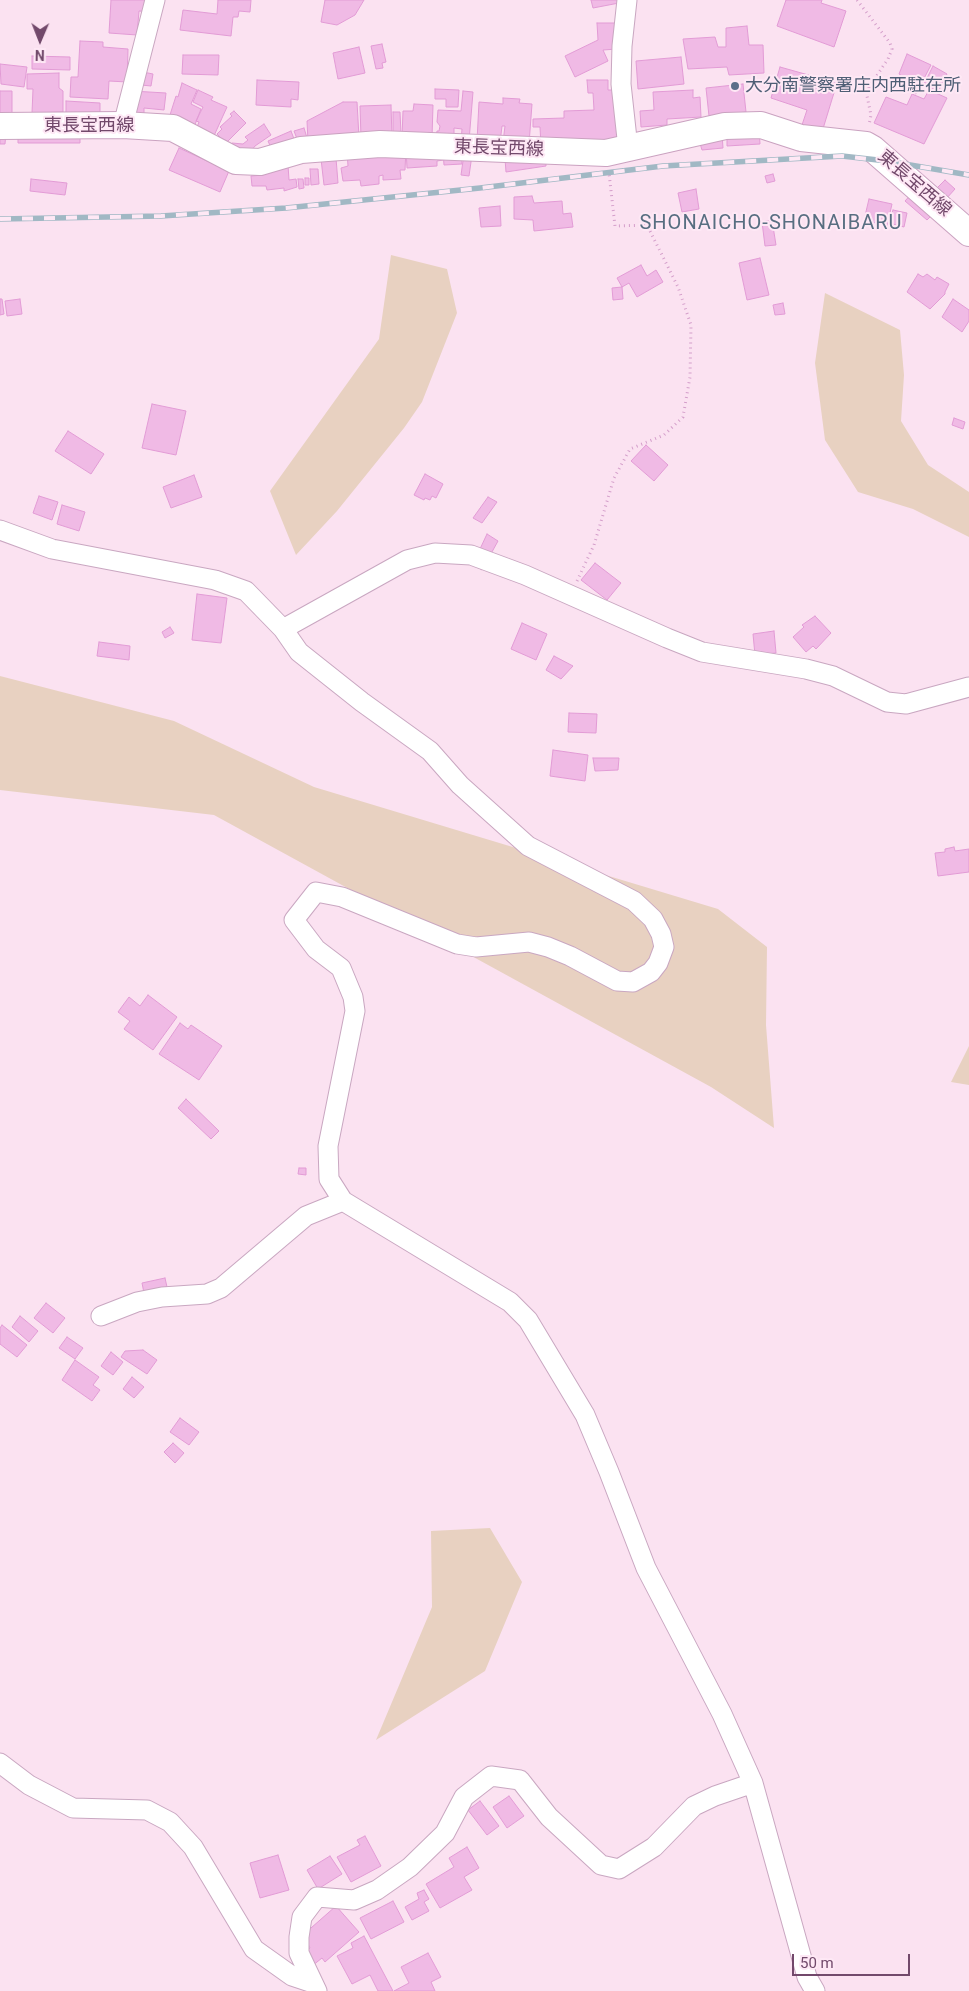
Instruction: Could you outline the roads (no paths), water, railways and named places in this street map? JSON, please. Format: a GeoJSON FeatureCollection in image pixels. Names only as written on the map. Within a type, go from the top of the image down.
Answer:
{"type":"FeatureCollection","features":[{"type":"Feature","properties":{"kind":"main road","name":"東長宝西線"},"geometry":{"type":"LineString","coordinates":[[0,126],[123,125],[173,128],[236,161],[260,162],[301,150],[380,144],[617,150],[725,126],[766,125],[801,138],[866,145],[873,149],[969,233]]}},
{"type":"Feature","properties":{"kind":"street"},"geometry":{"type":"LineString","coordinates":[[123,125],[155,0]]}},
{"type":"Feature","properties":{"kind":"street"},"geometry":{"type":"LineString","coordinates":[[617,150],[622,46],[627,0]]}},
{"type":"Feature","properties":{"kind":"street"},"geometry":{"type":"LineString","coordinates":[[0,530],[52,549],[215,580],[246,591],[283,630],[299,652],[362,702],[430,751],[460,786],[528,846],[634,901],[653,919],[662,934],[664,947],[658,963],[651,972],[633,982],[617,981],[548,947],[529,942],[476,947],[456,944],[342,897],[316,892],[294,920],[316,949],[341,968],[353,998],[355,1011],[328,1146],[328,1179],[343,1201],[510,1302],[528,1320],[586,1415],[646,1568],[722,1714],[753,1783],[809,1986]]}},
{"type":"Feature","properties":{"kind":"street"},"geometry":{"type":"LineString","coordinates":[[283,630],[407,560],[435,553],[471,555],[525,575],[702,652],[833,676],[887,702],[906,704],[969,687]]}},
{"type":"Feature","properties":{"kind":"street"},"geometry":{"type":"LineString","coordinates":[[101,1316],[137,1302],[162,1296],[207,1294],[221,1288],[306,1216],[343,1201]]}},
{"type":"Feature","properties":{"kind":"street"},"geometry":{"type":"LineString","coordinates":[[0,1763],[29,1785],[73,1808],[147,1810],[170,1822],[193,1847],[254,1949],[292,1976],[315,1987]]}},
{"type":"Feature","properties":{"kind":"street"},"geometry":{"type":"LineString","coordinates":[[315,1987],[299,1953],[299,1937],[302,1917],[317,1897],[354,1900],[377,1890],[410,1868],[445,1833],[464,1797],[491,1776],[520,1780],[549,1817],[601,1865],[619,1869],[654,1847],[694,1806],[715,1796],[753,1783]]}},
{"type":"Feature","properties":{"kind":"railway"},"geometry":{"type":"LineString","coordinates":[[0,219],[161,216],[286,208],[480,188],[663,166],[842,156],[887,161],[969,175]]}},
{"type":"Feature","properties":{"kind":"place","name":"大分南警察署庄内西駐在所"},"geometry":{"type":"Point","coordinates":[735,86]}},
{"type":"Feature","properties":{"kind":"district","name":"SHONAICHO-SHONAIBARU"},"geometry":{"type":"Point","coordinates":[771,224]}}]}
